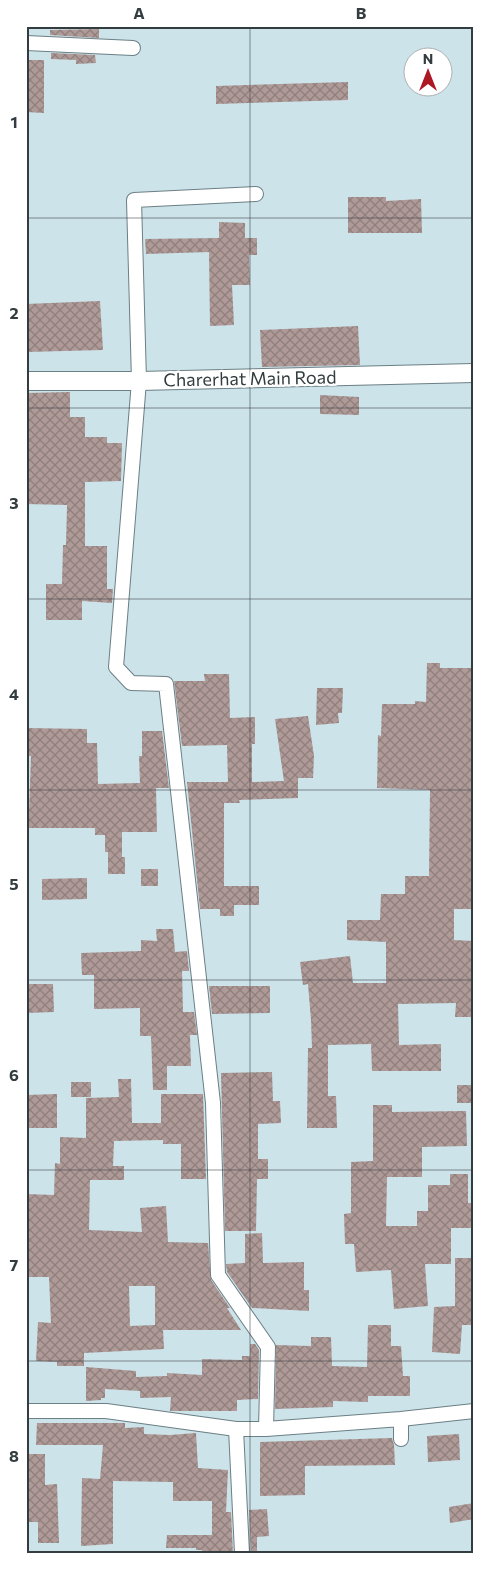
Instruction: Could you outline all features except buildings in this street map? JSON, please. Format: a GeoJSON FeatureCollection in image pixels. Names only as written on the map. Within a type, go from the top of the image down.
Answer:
{"type":"FeatureCollection","features":[{"type":"Feature","properties":{"kind":"street"},"geometry":{"type":"LineString","coordinates":[[26,43],[133,48]]}},
{"type":"Feature","properties":{"kind":"street"},"geometry":{"type":"LineString","coordinates":[[256,194],[134,200],[139,381],[116,667],[131,683],[166,684],[213,1103],[218,1275],[268,1347],[266,1429]]}},
{"type":"Feature","properties":{"kind":"street","name":"Charerhat Main Road"},"geometry":{"type":"LineString","coordinates":[[26,381],[139,381],[474,374]]}},
{"type":"Feature","properties":{"kind":"street"},"geometry":{"type":"LineString","coordinates":[[26,1411],[106,1411],[236,1429],[266,1429],[401,1419],[474,1411]]}},
{"type":"Feature","properties":{"kind":"street"},"geometry":{"type":"LineString","coordinates":[[400,1439],[401,1419]]}},
{"type":"Feature","properties":{"kind":"street"},"geometry":{"type":"LineString","coordinates":[[236,1429],[242,1553]]}}]}
